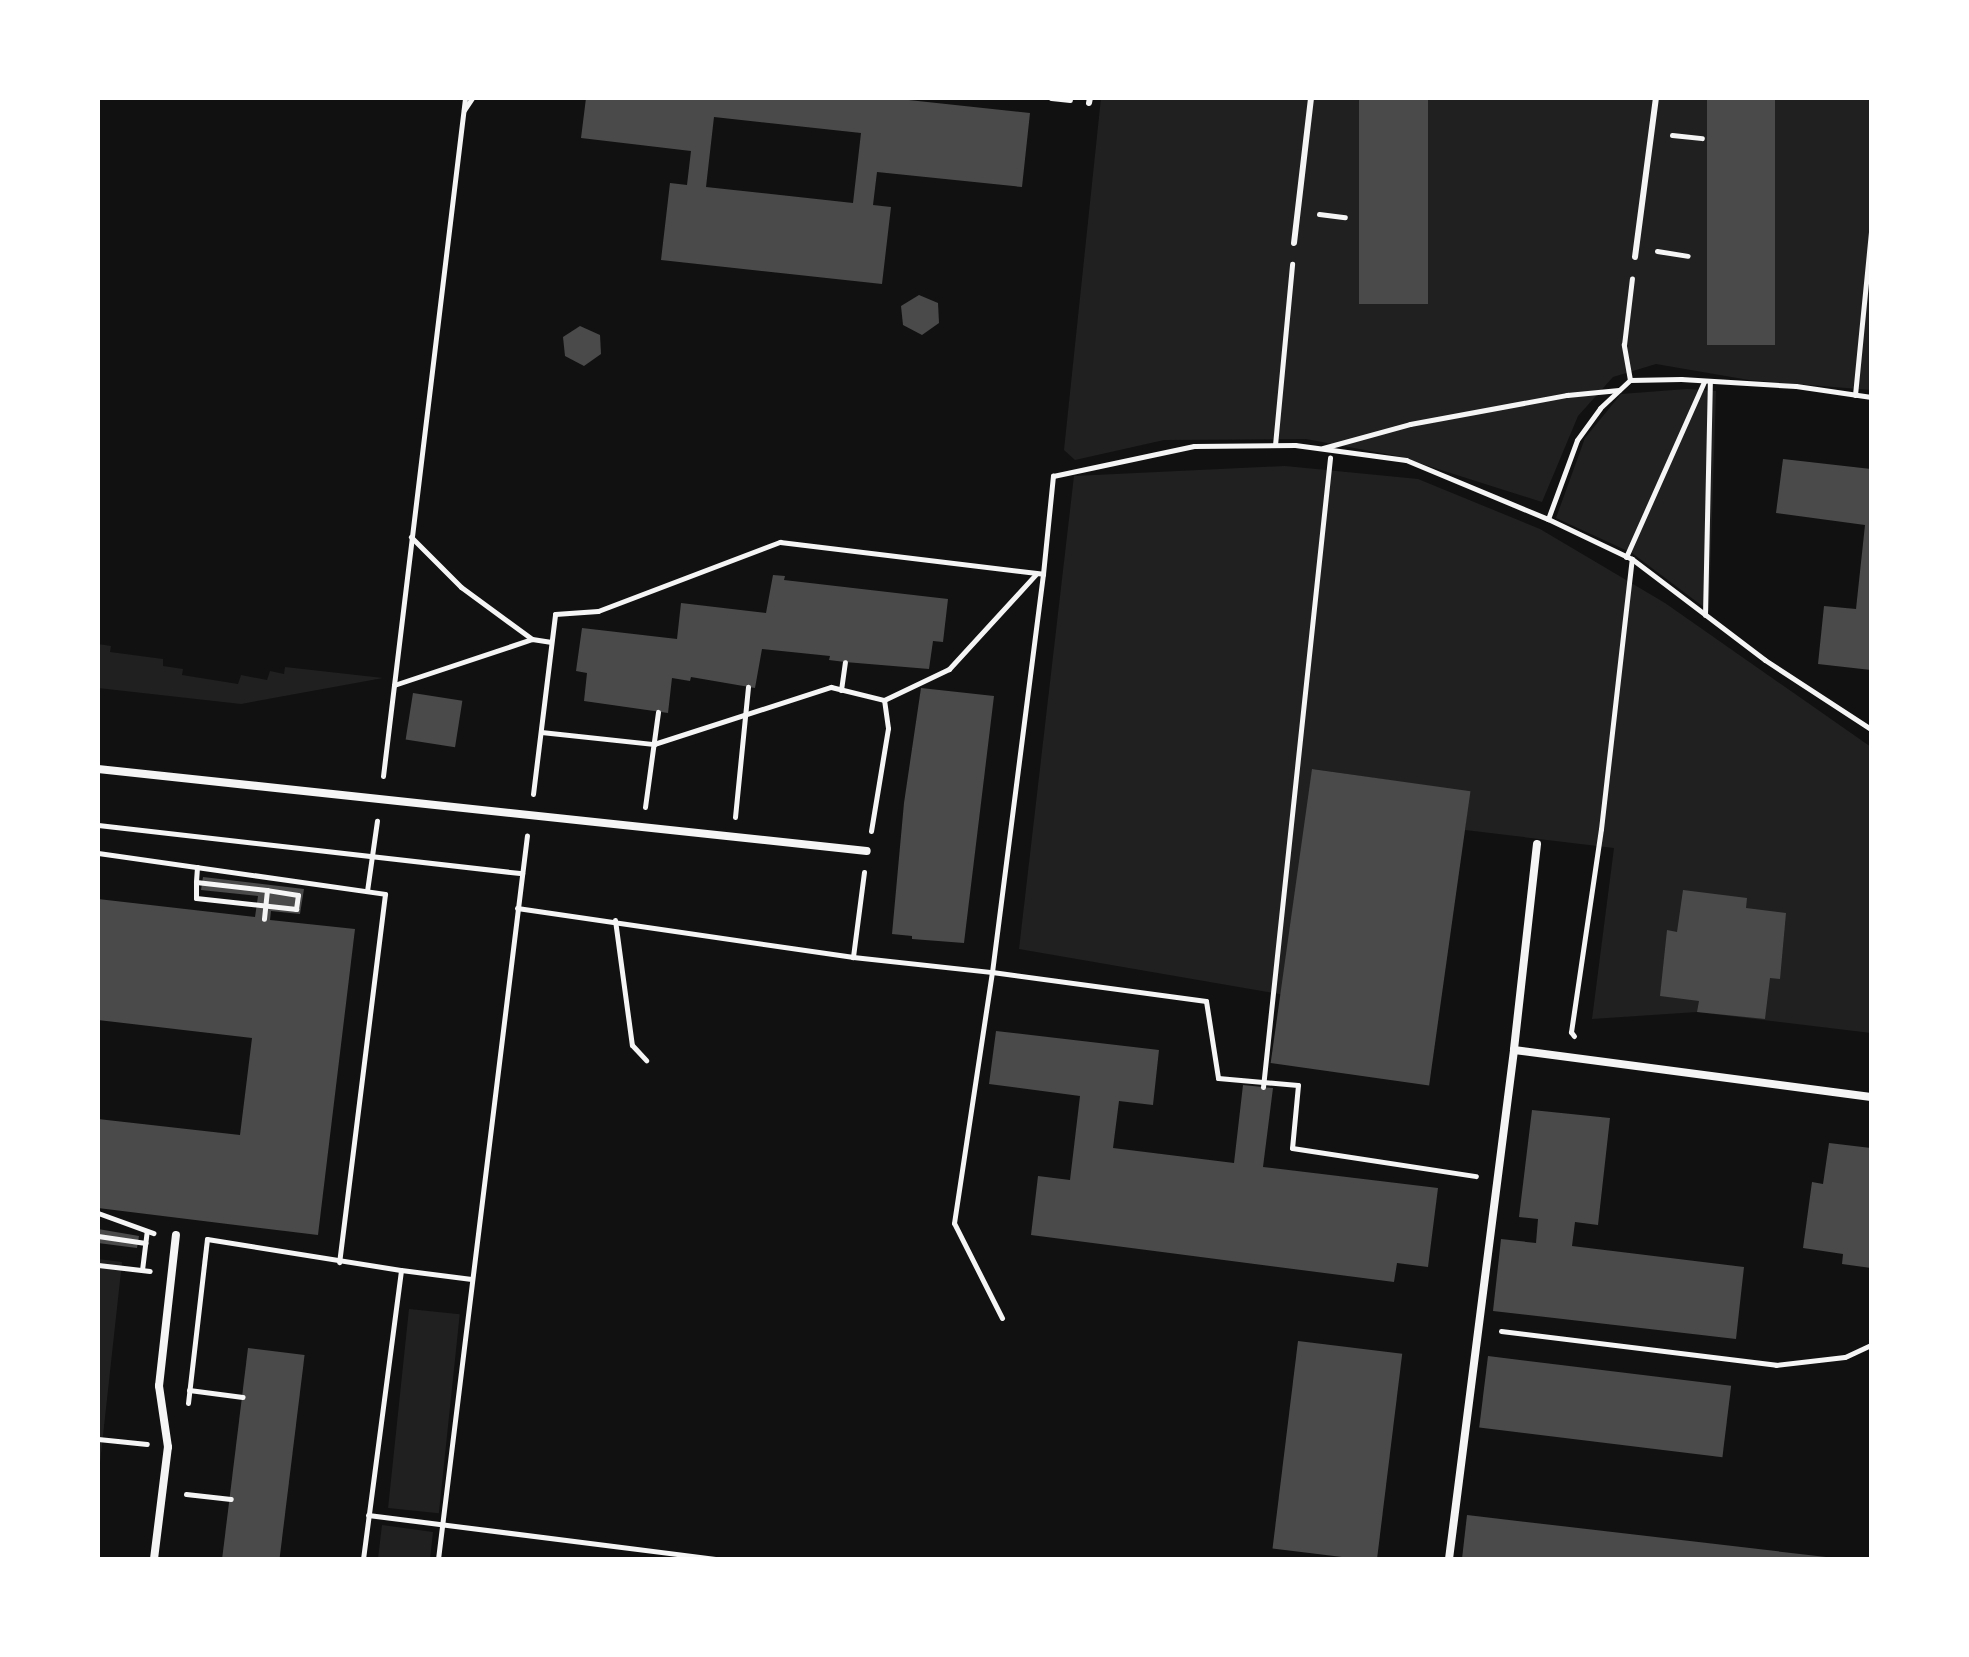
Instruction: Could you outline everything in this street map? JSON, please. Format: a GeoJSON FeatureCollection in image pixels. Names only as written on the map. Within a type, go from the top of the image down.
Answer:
{"type":"FeatureCollection","features":[{"type":"Feature","properties":{"kind":"street"},"geometry":{"type":"LineString","coordinates":[[98,769],[867,851]]}},
{"type":"Feature","properties":{"kind":"street"},"geometry":{"type":"LineString","coordinates":[[1449,1559],[1537,844]]}},
{"type":"Feature","properties":{"kind":"street"},"geometry":{"type":"LineString","coordinates":[[1514,1050],[1871,1097]]}},
{"type":"Feature","properties":{"kind":"street"},"geometry":{"type":"LineString","coordinates":[[154,1559],[168,1447],[159,1386],[176,1235]]}},
{"type":"Feature","properties":{"kind":"lane"},"geometry":{"type":"LineString","coordinates":[[1294,243],[1311,98]]}},
{"type":"Feature","properties":{"kind":"lane"},"geometry":{"type":"LineString","coordinates":[[1635,257],[1656,98]]}},
{"type":"Feature","properties":{"kind":"path"},"geometry":{"type":"LineString","coordinates":[[367,891],[465,98]]}},
{"type":"Feature","properties":{"kind":"path"},"geometry":{"type":"LineString","coordinates":[[463,110],[472,98]]}},
{"type":"Feature","properties":{"kind":"path"},"geometry":{"type":"LineString","coordinates":[[1855,395],[1871,232]]}},
{"type":"Feature","properties":{"kind":"path"},"geometry":{"type":"LineString","coordinates":[[1275,445],[1294,243]]}},
{"type":"Feature","properties":{"kind":"path"},"geometry":{"type":"LineString","coordinates":[[1636,248],[1688,256]]}},
{"type":"Feature","properties":{"kind":"path"},"geometry":{"type":"LineString","coordinates":[[1630,380],[1624,345],[1635,257]]}},
{"type":"Feature","properties":{"kind":"path"},"geometry":{"type":"LineString","coordinates":[[1548,519],[1577,440],[1600,408],[1630,380],[1796,386],[1871,397]]}},
{"type":"Feature","properties":{"kind":"path"},"geometry":{"type":"LineString","coordinates":[[1580,1042],[1571,1032],[1601,829],[1629,558],[1707,382]]}},
{"type":"Feature","properties":{"kind":"path"},"geometry":{"type":"LineString","coordinates":[[1705,616],[1707,382]]}},
{"type":"Feature","properties":{"kind":"path"},"geometry":{"type":"LineString","coordinates":[[1320,449],[1410,424],[1567,395],[1620,390]]}},
{"type":"Feature","properties":{"kind":"path"},"geometry":{"type":"LineString","coordinates":[[1002,1318],[954,1223],[992,972],[1053,476],[1194,446],[1275,445],[1406,460],[1548,519],[1629,558],[1705,616],[1871,729]]}},
{"type":"Feature","properties":{"kind":"path"},"geometry":{"type":"LineString","coordinates":[[1263,1085],[1330,458]]}},
{"type":"Feature","properties":{"kind":"path"},"geometry":{"type":"LineString","coordinates":[[411,537],[461,587],[532,639],[550,642]]}},
{"type":"Feature","properties":{"kind":"path"},"geometry":{"type":"LineString","coordinates":[[438,1559],[555,614],[598,611],[780,542],[1040,573]]}},
{"type":"Feature","properties":{"kind":"path"},"geometry":{"type":"LineString","coordinates":[[541,732],[654,744],[746,717],[831,687],[884,700],[949,669],[1040,573]]}},
{"type":"Feature","properties":{"kind":"path"},"geometry":{"type":"LineString","coordinates":[[394,685],[532,639]]}},
{"type":"Feature","properties":{"kind":"path"},"geometry":{"type":"LineString","coordinates":[[841,690],[845,662]]}},
{"type":"Feature","properties":{"kind":"path"},"geometry":{"type":"LineString","coordinates":[[733,838],[748,687]]}},
{"type":"Feature","properties":{"kind":"path"},"geometry":{"type":"LineString","coordinates":[[853,957],[888,728],[884,700]]}},
{"type":"Feature","properties":{"kind":"path"},"geometry":{"type":"LineString","coordinates":[[643,828],[658,712]]}},
{"type":"Feature","properties":{"kind":"path"},"geometry":{"type":"LineString","coordinates":[[98,825],[522,873]]}},
{"type":"Feature","properties":{"kind":"path"},"geometry":{"type":"LineString","coordinates":[[98,853],[385,894],[339,1262]]}},
{"type":"Feature","properties":{"kind":"path"},"geometry":{"type":"LineString","coordinates":[[196,882],[298,895],[296,909],[196,898],[196,882],[197,867]]}},
{"type":"Feature","properties":{"kind":"path"},"geometry":{"type":"LineString","coordinates":[[264,919],[267,890]]}},
{"type":"Feature","properties":{"kind":"path"},"geometry":{"type":"LineString","coordinates":[[517,908],[853,957],[1206,1001],[1218,1078],[1263,1085],[1298,1085],[1292,1148],[1431,1167],[1497,1180]]}},
{"type":"Feature","properties":{"kind":"path"},"geometry":{"type":"LineString","coordinates":[[615,920],[632,1045],[646,1060]]}},
{"type":"Feature","properties":{"kind":"path"},"geometry":{"type":"LineString","coordinates":[[99,1223],[99,1213],[147,1232],[471,1279]]}},
{"type":"Feature","properties":{"kind":"path"},"geometry":{"type":"LineString","coordinates":[[142,1270],[147,1232]]}},
{"type":"Feature","properties":{"kind":"path"},"geometry":{"type":"LineString","coordinates":[[98,1236],[145,1243]]}},
{"type":"Feature","properties":{"kind":"path"},"geometry":{"type":"LineString","coordinates":[[187,1405],[207,1239]]}},
{"type":"Feature","properties":{"kind":"path"},"geometry":{"type":"LineString","coordinates":[[363,1559],[401,1270]]}},
{"type":"Feature","properties":{"kind":"path"},"geometry":{"type":"LineString","coordinates":[[1478,1329],[1776,1365],[1845,1357],[1871,1345]]}},
{"type":"Feature","properties":{"kind":"path"},"geometry":{"type":"LineString","coordinates":[[189,1390],[243,1397]]}},
{"type":"Feature","properties":{"kind":"path"},"geometry":{"type":"LineString","coordinates":[[98,1439],[168,1447]]}},
{"type":"Feature","properties":{"kind":"path"},"geometry":{"type":"LineString","coordinates":[[177,1494],[231,1499]]}},
{"type":"Feature","properties":{"kind":"path"},"geometry":{"type":"LineString","coordinates":[[368,1515],[717,1559]]}},
{"type":"Feature","properties":{"kind":"shaded area"},"geometry":{"type":"Polygon","coordinates":[[[1101,98],[1871,98],[1871,390],[1749,380],[1656,364],[1613,377],[1578,416],[1542,502],[1397,456],[1306,439],[1164,440],[1075,460],[1064,450],[1101,98]]]}},
{"type":"Feature","properties":{"kind":"shaded area"},"geometry":{"type":"Polygon","coordinates":[[[1687,389],[1716,391],[1709,611],[1632,553],[1556,518],[1585,438],[1621,394],[1687,389]]]}},
{"type":"Feature","properties":{"kind":"shaded area"},"geometry":{"type":"Polygon","coordinates":[[[1285,466],[1418,479],[1540,529],[1665,603],[1871,747],[1871,1033],[1697,1012],[1592,1019],[1614,848],[1465,830],[1469,792],[1313,769],[1285,995],[1019,949],[1074,476],[1285,466]]]}},
{"type":"Feature","properties":{"kind":"shaded area"},"geometry":{"type":"Polygon","coordinates":[[[98,644],[111,646],[110,652],[163,659],[163,666],[183,669],[182,675],[238,684],[241,675],[267,680],[270,671],[284,674],[285,667],[383,678],[241,704],[98,688],[98,644]]]}},
{"type":"Feature","properties":{"kind":"shaded area"},"geometry":{"type":"Polygon","coordinates":[[[98,1259],[122,1262],[98,1481],[98,1259]]]}},
{"type":"Feature","properties":{"kind":"shaded area"},"geometry":{"type":"Polygon","coordinates":[[[409,1309],[460,1314],[439,1513],[388,1508],[409,1309]]]}},
{"type":"Feature","properties":{"kind":"shaded area"},"geometry":{"type":"Polygon","coordinates":[[[382,1525],[433,1532],[430,1559],[378,1559],[382,1525]]]}},
{"type":"Feature","properties":{"kind":"building"},"geometry":{"type":"Polygon","coordinates":[[[586,98],[890,98],[1030,113],[1022,187],[877,172],[873,205],[891,207],[882,284],[661,260],[670,183],[687,185],[691,151],[581,138],[586,98]],[[714,117],[706,187],[853,203],[861,133],[714,117]]]}},
{"type":"Feature","properties":{"kind":"building"},"geometry":{"type":"Polygon","coordinates":[[[1359,98],[1428,98],[1428,304],[1359,304],[1359,98]]]}},
{"type":"Feature","properties":{"kind":"building"},"geometry":{"type":"Polygon","coordinates":[[[1707,98],[1775,98],[1775,345],[1707,345],[1707,98]]]}},
{"type":"Feature","properties":{"kind":"building"},"geometry":{"type":"Polygon","coordinates":[[[919,295],[938,303],[939,323],[922,335],[903,325],[901,306],[919,295]]]}},
{"type":"Feature","properties":{"kind":"building"},"geometry":{"type":"Polygon","coordinates":[[[580,326],[600,335],[601,354],[584,366],[565,356],[563,337],[580,326]]]}},
{"type":"Feature","properties":{"kind":"building"},"geometry":{"type":"Polygon","coordinates":[[[1783,459],[1871,469],[1871,670],[1818,664],[1824,606],[1856,609],[1865,525],[1776,513],[1783,459]]]}},
{"type":"Feature","properties":{"kind":"building"},"geometry":{"type":"Polygon","coordinates":[[[773,575],[785,576],[784,580],[948,599],[943,642],[933,641],[929,669],[845,662],[829,660],[830,656],[762,649],[755,688],[691,677],[690,681],[672,678],[668,713],[584,701],[587,673],[576,671],[582,628],[677,639],[681,603],[766,613],[773,575]]]}},
{"type":"Feature","properties":{"kind":"building"},"geometry":{"type":"Polygon","coordinates":[[[921,688],[994,696],[964,943],[912,939],[912,936],[892,934],[904,803],[921,688]]]}},
{"type":"Feature","properties":{"kind":"building"},"geometry":{"type":"Polygon","coordinates":[[[413,693],[462,701],[455,747],[406,739],[413,693]]]}},
{"type":"Feature","properties":{"kind":"building"},"geometry":{"type":"Polygon","coordinates":[[[1312,769],[1470,791],[1429,1085],[1271,1063],[1312,769]]]}},
{"type":"Feature","properties":{"kind":"building"},"geometry":{"type":"Polygon","coordinates":[[[203,877],[304,889],[300,914],[271,911],[270,920],[355,929],[318,1235],[98,1208],[98,1119],[240,1135],[252,1038],[98,1020],[98,899],[255,917],[258,896],[201,890],[203,877]]]}},
{"type":"Feature","properties":{"kind":"building"},"geometry":{"type":"Polygon","coordinates":[[[1683,890],[1747,898],[1746,908],[1786,913],[1780,979],[1770,978],[1765,1019],[1697,1012],[1699,1001],[1660,996],[1667,930],[1677,932],[1683,890]]]}},
{"type":"Feature","properties":{"kind":"building"},"geometry":{"type":"Polygon","coordinates":[[[996,1031],[1159,1050],[1153,1105],[1119,1101],[1113,1148],[1234,1163],[1243,1085],[1273,1088],[1263,1167],[1438,1188],[1428,1267],[1397,1263],[1394,1282],[1031,1235],[1038,1176],[1070,1180],[1080,1096],[989,1084],[996,1031]]]}},
{"type":"Feature","properties":{"kind":"building"},"geometry":{"type":"Polygon","coordinates":[[[1532,1110],[1610,1118],[1598,1225],[1575,1222],[1572,1246],[1744,1267],[1736,1339],[1493,1311],[1501,1239],[1536,1243],[1538,1219],[1519,1217],[1532,1110]]]}},
{"type":"Feature","properties":{"kind":"building"},"geometry":{"type":"Polygon","coordinates":[[[1829,1143],[1871,1148],[1871,1268],[1842,1264],[1843,1254],[1803,1248],[1812,1182],[1823,1184],[1829,1143]]]}},
{"type":"Feature","properties":{"kind":"building"},"geometry":{"type":"Polygon","coordinates":[[[98,1229],[139,1236],[137,1248],[98,1243],[98,1229]]]}},
{"type":"Feature","properties":{"kind":"building"},"geometry":{"type":"Polygon","coordinates":[[[1298,1341],[1402,1354],[1377,1559],[1273,1548],[1298,1341]]]}},
{"type":"Feature","properties":{"kind":"building"},"geometry":{"type":"Polygon","coordinates":[[[248,1348],[305,1355],[280,1559],[222,1558],[248,1348]]]}},
{"type":"Feature","properties":{"kind":"building"},"geometry":{"type":"Polygon","coordinates":[[[1488,1356],[1731,1386],[1722,1457],[1479,1427],[1488,1356]]]}},
{"type":"Feature","properties":{"kind":"building"},"geometry":{"type":"Polygon","coordinates":[[[1467,1515],[1826,1557],[1826,1559],[1462,1559],[1467,1515]]]}}]}
